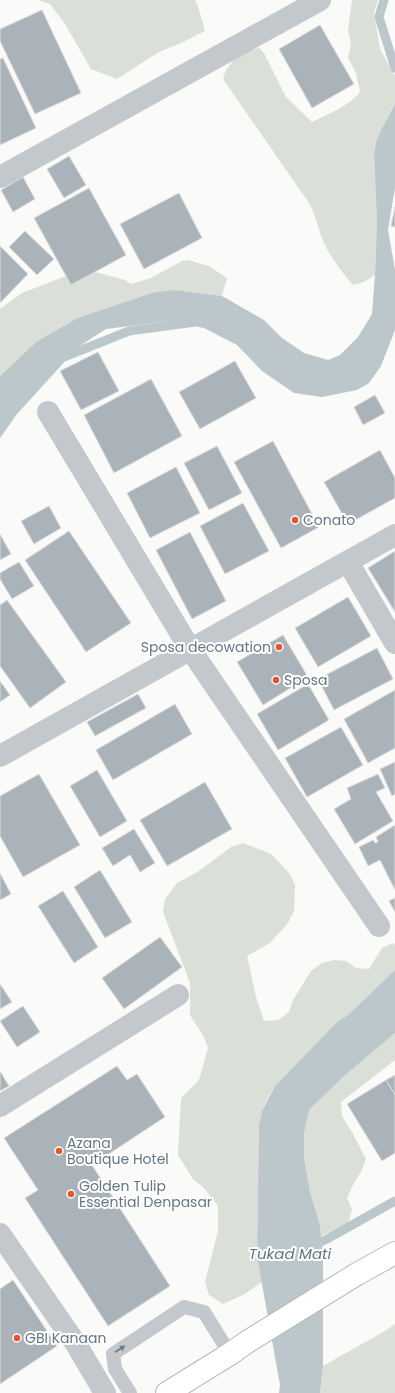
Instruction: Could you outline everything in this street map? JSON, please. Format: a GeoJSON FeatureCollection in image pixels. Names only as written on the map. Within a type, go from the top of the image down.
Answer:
{"type":"FeatureCollection","features":[{"type":"Feature","properties":{"kind":"main road"},"geometry":{"type":"LineString","coordinates":[[167,1393],[357,1274],[395,1253]]}},
{"type":"Feature","properties":{"kind":"street"},"geometry":{"type":"LineString","coordinates":[[0,177],[320,0]]}},
{"type":"Feature","properties":{"kind":"street"},"geometry":{"type":"LineString","coordinates":[[48,412],[190,650],[379,926]]}},
{"type":"Feature","properties":{"kind":"street"},"geometry":{"type":"LineString","coordinates":[[0,756],[395,535]]}},
{"type":"Feature","properties":{"kind":"street"},"geometry":{"type":"LineString","coordinates":[[348,562],[395,643]]}},
{"type":"Feature","properties":{"kind":"street"},"geometry":{"type":"LineString","coordinates":[[0,1106],[178,995]]}},
{"type":"Feature","properties":{"kind":"street"},"geometry":{"type":"LineString","coordinates":[[0,1234],[76,1344],[105,1393]]}},
{"type":"Feature","properties":{"kind":"lane"},"geometry":{"type":"LineString","coordinates":[[130,1393],[115,1369],[113,1354],[184,1307],[204,1312],[230,1354]]}},
{"type":"Feature","properties":{"kind":"shaded area"},"geometry":{"type":"Polygon","coordinates":[[[38,0],[195,0],[205,31],[159,52],[117,79],[91,69],[65,24],[50,4],[38,0]]]}},
{"type":"Feature","properties":{"kind":"shaded area"},"geometry":{"type":"Polygon","coordinates":[[[352,0],[378,0],[374,13],[380,49],[395,76],[395,104],[381,130],[376,142],[374,154],[377,223],[375,275],[364,282],[353,285],[336,264],[326,247],[309,203],[223,77],[237,57],[241,54],[259,48],[264,53],[286,97],[312,122],[345,105],[360,92],[356,73],[348,58],[351,44],[348,31],[352,0]]]}},
{"type":"Feature","properties":{"kind":"shaded area"},"geometry":{"type":"Polygon","coordinates":[[[188,260],[209,266],[227,278],[222,296],[175,290],[36,342],[0,376],[0,309],[22,293],[84,269],[125,280],[131,284],[151,278],[182,261],[188,260]]]}},
{"type":"Feature","properties":{"kind":"shaded area"},"geometry":{"type":"Polygon","coordinates":[[[243,843],[271,854],[290,874],[295,885],[294,911],[288,923],[270,943],[247,956],[256,997],[264,1021],[278,1020],[289,1012],[293,1000],[311,971],[322,963],[334,960],[346,961],[356,968],[369,969],[382,948],[393,943],[395,945],[395,970],[348,1015],[337,1022],[275,1086],[267,1100],[259,1125],[257,1256],[262,1282],[245,1294],[223,1304],[209,1295],[205,1282],[218,1231],[218,1206],[204,1188],[193,1179],[178,1155],[181,1098],[199,1080],[208,1048],[204,1037],[190,1015],[190,983],[163,912],[165,899],[177,883],[199,871],[231,847],[243,843]]]}},
{"type":"Feature","properties":{"kind":"shaded area"},"geometry":{"type":"Polygon","coordinates":[[[395,1033],[395,1060],[341,1102],[342,1116],[366,1159],[347,1198],[352,1209],[349,1222],[321,1236],[320,1225],[310,1192],[304,1158],[304,1134],[309,1110],[343,1077],[395,1033]]]}},
{"type":"Feature","properties":{"kind":"shaded area"},"geometry":{"type":"Polygon","coordinates":[[[395,1324],[395,1393],[320,1393],[323,1366],[395,1324]]]}},
{"type":"Feature","properties":{"kind":"water"},"geometry":{"type":"Polygon","coordinates":[[[395,104],[395,188],[388,230],[395,270],[395,330],[381,366],[369,383],[357,390],[322,397],[294,393],[262,371],[237,345],[204,328],[169,321],[106,329],[78,347],[17,414],[0,438],[0,376],[36,342],[78,318],[152,293],[175,290],[222,296],[264,320],[282,338],[304,353],[328,360],[340,355],[358,337],[372,314],[377,223],[374,154],[376,142],[381,130],[395,104]]]}},
{"type":"Feature","properties":{"kind":"water","name":"Tukad Mati"},"geometry":{"type":"Polygon","coordinates":[[[395,970],[395,1033],[343,1077],[309,1110],[304,1134],[304,1158],[310,1192],[320,1225],[323,1258],[323,1366],[320,1393],[279,1393],[280,1385],[257,1256],[259,1125],[262,1111],[275,1086],[337,1022],[348,1015],[395,970]]]}},
{"type":"Feature","properties":{"kind":"building"},"geometry":{"type":"Polygon","coordinates":[[[42,10],[81,93],[35,114],[0,41],[0,29],[42,10]]]}},
{"type":"Feature","properties":{"kind":"building"},"geometry":{"type":"Polygon","coordinates":[[[320,25],[354,84],[312,108],[279,49],[320,25]]]}},
{"type":"Feature","properties":{"kind":"building"},"geometry":{"type":"Polygon","coordinates":[[[3,58],[36,128],[0,145],[0,59],[3,58]]]}},
{"type":"Feature","properties":{"kind":"building"},"geometry":{"type":"Polygon","coordinates":[[[69,156],[86,185],[64,198],[47,169],[69,156]]]}},
{"type":"Feature","properties":{"kind":"building"},"geometry":{"type":"Polygon","coordinates":[[[23,177],[35,199],[13,212],[1,190],[23,177]]]}},
{"type":"Feature","properties":{"kind":"building"},"geometry":{"type":"Polygon","coordinates":[[[89,188],[126,255],[71,285],[34,218],[89,188]]]}},
{"type":"Feature","properties":{"kind":"building"},"geometry":{"type":"Polygon","coordinates":[[[179,193],[202,238],[144,269],[120,224],[179,193]]]}},
{"type":"Feature","properties":{"kind":"building"},"geometry":{"type":"Polygon","coordinates":[[[395,207],[395,227],[391,226],[395,207]]]}},
{"type":"Feature","properties":{"kind":"building"},"geometry":{"type":"Polygon","coordinates":[[[25,231],[54,259],[37,275],[9,247],[25,231]]]}},
{"type":"Feature","properties":{"kind":"building"},"geometry":{"type":"Polygon","coordinates":[[[0,246],[28,274],[0,303],[0,246]]]}},
{"type":"Feature","properties":{"kind":"building"},"geometry":{"type":"Polygon","coordinates":[[[98,352],[119,391],[81,410],[60,371],[98,352]]]}},
{"type":"Feature","properties":{"kind":"building"},"geometry":{"type":"Polygon","coordinates":[[[235,361],[256,398],[200,429],[179,392],[235,361]]]}},
{"type":"Feature","properties":{"kind":"building"},"geometry":{"type":"Polygon","coordinates":[[[151,379],[182,436],[114,473],[84,415],[151,379]]]}},
{"type":"Feature","properties":{"kind":"building"},"geometry":{"type":"Polygon","coordinates":[[[375,395],[385,413],[363,425],[354,407],[375,395]]]}},
{"type":"Feature","properties":{"kind":"building"},"geometry":{"type":"Polygon","coordinates":[[[273,441],[319,527],[281,548],[234,462],[273,441]]]}},
{"type":"Feature","properties":{"kind":"building"},"geometry":{"type":"Polygon","coordinates":[[[217,446],[242,493],[209,510],[184,463],[217,446]]]}},
{"type":"Feature","properties":{"kind":"building"},"geometry":{"type":"Polygon","coordinates":[[[380,450],[395,478],[395,498],[348,524],[324,482],[380,450]]]}},
{"type":"Feature","properties":{"kind":"building"},"geometry":{"type":"Polygon","coordinates":[[[176,467],[200,513],[150,538],[127,493],[176,467]]]}},
{"type":"Feature","properties":{"kind":"building"},"geometry":{"type":"Polygon","coordinates":[[[243,503],[269,551],[225,574],[200,526],[243,503]]]}},
{"type":"Feature","properties":{"kind":"building"},"geometry":{"type":"Polygon","coordinates":[[[49,506],[61,528],[34,544],[21,521],[49,506]]]}},
{"type":"Feature","properties":{"kind":"building"},"geometry":{"type":"Polygon","coordinates":[[[69,531],[131,623],[86,652],[25,560],[69,531]]]}},
{"type":"Feature","properties":{"kind":"building"},"geometry":{"type":"Polygon","coordinates":[[[190,532],[226,601],[192,619],[156,550],[190,532]]]}},
{"type":"Feature","properties":{"kind":"building"},"geometry":{"type":"Polygon","coordinates":[[[0,534],[11,554],[0,560],[0,534]]]}},
{"type":"Feature","properties":{"kind":"building"},"geometry":{"type":"Polygon","coordinates":[[[395,551],[395,612],[368,568],[395,551]]]}},
{"type":"Feature","properties":{"kind":"building"},"geometry":{"type":"Polygon","coordinates":[[[19,562],[34,586],[12,599],[0,579],[0,573],[19,562]]]}},
{"type":"Feature","properties":{"kind":"building"},"geometry":{"type":"Polygon","coordinates":[[[348,597],[371,636],[318,667],[295,628],[348,597]]]}},
{"type":"Feature","properties":{"kind":"building"},"geometry":{"type":"Polygon","coordinates":[[[7,600],[66,682],[30,708],[0,666],[0,605],[7,600]]]}},
{"type":"Feature","properties":{"kind":"building"},"geometry":{"type":"Polygon","coordinates":[[[283,635],[308,677],[263,705],[237,662],[283,635]]]}},
{"type":"Feature","properties":{"kind":"building"},"geometry":{"type":"Polygon","coordinates":[[[377,648],[393,679],[334,710],[318,679],[377,648]]]}},
{"type":"Feature","properties":{"kind":"building"},"geometry":{"type":"Polygon","coordinates":[[[0,681],[10,695],[0,702],[0,681]]]}},
{"type":"Feature","properties":{"kind":"building"},"geometry":{"type":"Polygon","coordinates":[[[308,684],[329,720],[278,750],[257,714],[308,684]]]}},
{"type":"Feature","properties":{"kind":"building"},"geometry":{"type":"Polygon","coordinates":[[[395,690],[395,748],[368,763],[344,719],[395,690]]]}},
{"type":"Feature","properties":{"kind":"building"},"geometry":{"type":"Polygon","coordinates":[[[138,694],[146,708],[95,736],[87,722],[138,694]]]}},
{"type":"Feature","properties":{"kind":"building"},"geometry":{"type":"Polygon","coordinates":[[[175,704],[192,734],[113,780],[96,750],[175,704]]]}},
{"type":"Feature","properties":{"kind":"building"},"geometry":{"type":"Polygon","coordinates":[[[341,727],[363,765],[307,797],[285,758],[341,727]]]}},
{"type":"Feature","properties":{"kind":"building"},"geometry":{"type":"Polygon","coordinates":[[[395,762],[395,794],[392,796],[380,769],[395,762]]]}},
{"type":"Feature","properties":{"kind":"building"},"geometry":{"type":"Polygon","coordinates":[[[97,770],[127,821],[100,837],[70,786],[97,770]]]}},
{"type":"Feature","properties":{"kind":"building"},"geometry":{"type":"Polygon","coordinates":[[[39,774],[80,845],[23,877],[0,836],[0,796],[39,774]]]}},
{"type":"Feature","properties":{"kind":"building"},"geometry":{"type":"Polygon","coordinates":[[[378,774],[385,788],[376,792],[393,821],[355,844],[334,809],[351,799],[347,788],[378,774]]]}},
{"type":"Feature","properties":{"kind":"building"},"geometry":{"type":"Polygon","coordinates":[[[205,782],[232,829],[167,866],[140,820],[205,782]]]}},
{"type":"Feature","properties":{"kind":"building"},"geometry":{"type":"Polygon","coordinates":[[[395,825],[395,890],[380,860],[368,866],[359,847],[373,840],[375,843],[378,842],[376,837],[395,825]]]}},
{"type":"Feature","properties":{"kind":"building"},"geometry":{"type":"Polygon","coordinates":[[[134,829],[155,863],[140,872],[130,855],[113,866],[102,848],[134,829]]]}},
{"type":"Feature","properties":{"kind":"building"},"geometry":{"type":"Polygon","coordinates":[[[100,870],[132,922],[105,938],[74,887],[100,870]]]}},
{"type":"Feature","properties":{"kind":"building"},"geometry":{"type":"Polygon","coordinates":[[[0,873],[11,894],[0,900],[0,873]]]}},
{"type":"Feature","properties":{"kind":"building"},"geometry":{"type":"Polygon","coordinates":[[[63,891],[98,947],[74,963],[38,906],[63,891]]]}},
{"type":"Feature","properties":{"kind":"building"},"geometry":{"type":"Polygon","coordinates":[[[395,898],[395,912],[389,901],[395,898]]]}},
{"type":"Feature","properties":{"kind":"building"},"geometry":{"type":"Polygon","coordinates":[[[160,937],[182,967],[124,1009],[102,978],[160,937]]]}},
{"type":"Feature","properties":{"kind":"building"},"geometry":{"type":"Polygon","coordinates":[[[0,984],[12,1002],[0,1009],[0,984]]]}},
{"type":"Feature","properties":{"kind":"building"},"geometry":{"type":"Polygon","coordinates":[[[23,1006],[40,1032],[17,1047],[0,1021],[23,1006]]]}},
{"type":"Feature","properties":{"kind":"building","name":"Golden Tulip Essential Denpasar"},"geometry":{"type":"Polygon","coordinates":[[[117,1066],[127,1080],[137,1074],[165,1117],[92,1165],[170,1286],[108,1326],[25,1198],[38,1190],[4,1138],[117,1066]]]}},
{"type":"Feature","properties":{"kind":"building"},"geometry":{"type":"Polygon","coordinates":[[[0,1071],[9,1086],[0,1091],[0,1071]]]}},
{"type":"Feature","properties":{"kind":"building"},"geometry":{"type":"Polygon","coordinates":[[[395,1075],[395,1095],[386,1080],[395,1075]]]}},
{"type":"Feature","properties":{"kind":"building"},"geometry":{"type":"Polygon","coordinates":[[[386,1080],[395,1095],[395,1153],[382,1161],[347,1104],[386,1080]]]}},
{"type":"Feature","properties":{"kind":"building"},"geometry":{"type":"Polygon","coordinates":[[[13,1280],[57,1346],[0,1384],[0,1289],[13,1280]]]}},
{"type":"Feature","properties":{"kind":"waterway"},"geometry":{"type":"LineString","coordinates":[[384,0],[379,17],[395,68]]}},
{"type":"Feature","properties":{"kind":"waterway"},"geometry":{"type":"LineString","coordinates":[[64,357],[129,331],[195,322]]}},
{"type":"Feature","properties":{"kind":"waterway"},"geometry":{"type":"LineString","coordinates":[[312,1246],[395,1201]]}},
{"type":"Feature","properties":{"kind":"place","name":"Conato"},"geometry":{"type":"Point","coordinates":[295,520]}},
{"type":"Feature","properties":{"kind":"place","name":"Sposa decowation"},"geometry":{"type":"Point","coordinates":[279,647]}},
{"type":"Feature","properties":{"kind":"place","name":"Sposa"},"geometry":{"type":"Point","coordinates":[276,680]}},
{"type":"Feature","properties":{"kind":"place","name":"Azana Boutique Hotel"},"geometry":{"type":"Point","coordinates":[59,1151]}},
{"type":"Feature","properties":{"kind":"place","name":"Golden Tulip Essential Denpasar"},"geometry":{"type":"Point","coordinates":[71,1194]}},
{"type":"Feature","properties":{"kind":"place","name":"GBI Kanaan"},"geometry":{"type":"Point","coordinates":[17,1338]}}]}
